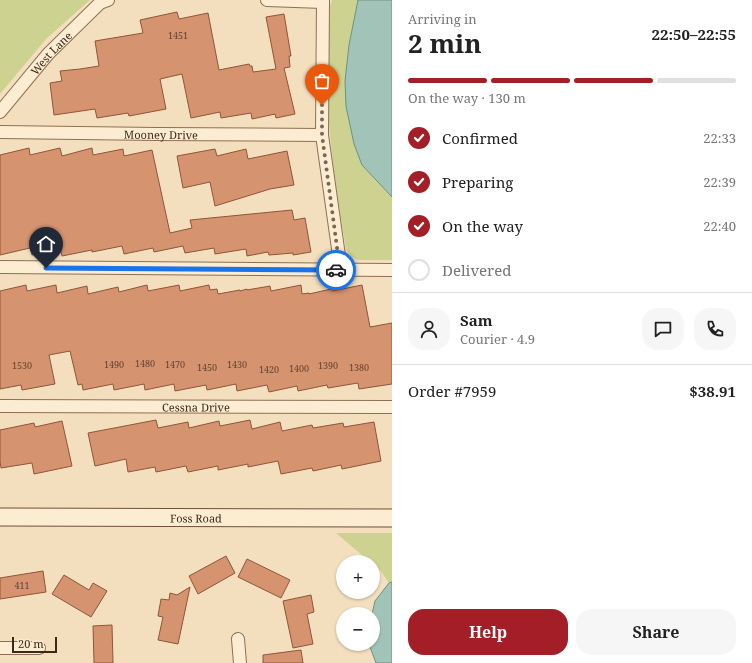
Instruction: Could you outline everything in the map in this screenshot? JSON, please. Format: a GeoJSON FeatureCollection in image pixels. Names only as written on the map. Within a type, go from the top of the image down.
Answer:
{"type":"FeatureCollection","features":[{"type":"Feature","properties":{"kind":"street","name":"West Lane"},"geometry":{"type":"LineString","coordinates":[[0,112],[48,54],[100,3],[108,0]]}},
{"type":"Feature","properties":{"kind":"street"},"geometry":{"type":"LineString","coordinates":[[267,0],[323,1],[322,135],[340,270]]}},
{"type":"Feature","properties":{"kind":"street","name":"Mooney Drive"},"geometry":{"type":"LineString","coordinates":[[0,132],[322,135]]}},
{"type":"Feature","properties":{"kind":"street"},"geometry":{"type":"LineString","coordinates":[[0,267],[392,270]]}},
{"type":"Feature","properties":{"kind":"street","name":"Cessna Drive"},"geometry":{"type":"LineString","coordinates":[[0,406],[392,407]]}},
{"type":"Feature","properties":{"kind":"street","name":"Foss Road"},"geometry":{"type":"LineString","coordinates":[[0,517],[392,518]]}},
{"type":"Feature","properties":{"kind":"street"},"geometry":{"type":"LineString","coordinates":[[238,639],[240,663]]}},
{"type":"Feature","properties":{"kind":"street"},"geometry":{"type":"LineString","coordinates":[[0,648],[39,648]]}},
{"type":"Feature","properties":{"kind":"green space"},"geometry":{"type":"Polygon","coordinates":[[[0,0],[90,0],[46,39],[0,94],[0,0]]]}},
{"type":"Feature","properties":{"kind":"green space"},"geometry":{"type":"Polygon","coordinates":[[[332,0],[358,0],[349,45],[345,81],[362,165],[392,197],[392,260],[358,260],[351,256],[346,249],[334,170],[328,108],[330,6],[332,0]]]}},
{"type":"Feature","properties":{"kind":"green space"},"geometry":{"type":"Polygon","coordinates":[[[336,533],[392,533],[392,582],[389,583],[380,570],[380,555],[362,555],[336,533]]]}},
{"type":"Feature","properties":{"kind":"water"},"geometry":{"type":"Polygon","coordinates":[[[358,0],[392,0],[392,197],[362,165],[354,144],[346,106],[345,81],[349,45],[358,0]]]}},
{"type":"Feature","properties":{"kind":"water"},"geometry":{"type":"Polygon","coordinates":[[[392,582],[392,663],[376,663],[372,651],[380,651],[380,607],[374,607],[375,601],[377,599],[380,599],[380,595],[389,583],[392,582]]]}},
{"type":"Feature","properties":{"kind":"building"},"geometry":{"type":"Polygon","coordinates":[[[177,12],[179,19],[208,13],[219,70],[249,64],[252,66],[253,72],[276,69],[266,17],[284,14],[291,56],[289,56],[290,67],[284,68],[295,114],[276,118],[275,114],[252,119],[251,113],[221,118],[220,112],[191,118],[182,74],[160,79],[166,109],[129,116],[128,113],[97,118],[95,109],[54,115],[50,83],[62,81],[60,71],[99,66],[95,41],[143,33],[140,20],[177,12]]]}},
{"type":"Feature","properties":{"kind":"building"},"geometry":{"type":"Polygon","coordinates":[[[29,148],[30,155],[60,148],[62,156],[92,148],[93,155],[123,149],[124,156],[152,150],[170,233],[192,228],[190,220],[292,210],[294,220],[305,218],[311,252],[293,255],[293,253],[269,255],[268,252],[247,256],[246,249],[215,254],[214,248],[185,253],[183,246],[154,252],[153,248],[124,254],[122,246],[62,256],[60,248],[32,255],[30,248],[0,255],[0,155],[29,148]]]}},
{"type":"Feature","properties":{"kind":"building"},"geometry":{"type":"Polygon","coordinates":[[[215,149],[217,156],[246,149],[248,159],[287,151],[294,185],[270,189],[215,206],[210,182],[183,188],[177,156],[215,149]]]}},
{"type":"Feature","properties":{"kind":"building"},"geometry":{"type":"Polygon","coordinates":[[[26,285],[27,291],[56,285],[57,293],[87,286],[88,294],[118,287],[119,292],[147,285],[148,291],[179,285],[180,291],[209,285],[210,290],[217,289],[218,294],[270,286],[271,291],[301,285],[302,294],[309,294],[331,289],[332,291],[362,285],[370,327],[392,323],[392,384],[359,389],[358,383],[328,388],[327,385],[298,391],[297,386],[269,392],[267,385],[237,391],[236,384],[207,390],[206,385],[175,391],[174,384],[145,390],[144,384],[114,390],[113,384],[83,390],[82,384],[78,385],[70,351],[49,355],[55,384],[22,390],[21,385],[0,389],[0,291],[26,285]]]}},
{"type":"Feature","properties":{"kind":"building"},"geometry":{"type":"Polygon","coordinates":[[[156,420],[158,428],[188,422],[189,428],[219,421],[220,426],[250,420],[252,429],[280,422],[282,431],[312,425],[313,428],[343,423],[344,427],[374,422],[381,461],[342,469],[341,465],[313,471],[312,468],[281,474],[278,461],[248,467],[248,464],[218,470],[218,466],[188,472],[186,466],[156,472],[155,467],[128,472],[126,459],[95,466],[88,433],[156,420]]]}},
{"type":"Feature","properties":{"kind":"building"},"geometry":{"type":"Polygon","coordinates":[[[62,421],[72,466],[34,474],[32,463],[1,468],[0,430],[34,423],[35,427],[62,421]]]}},
{"type":"Feature","properties":{"kind":"building"},"geometry":{"type":"Polygon","coordinates":[[[226,556],[235,573],[198,594],[189,576],[226,556]]]}},
{"type":"Feature","properties":{"kind":"building"},"geometry":{"type":"Polygon","coordinates":[[[247,559],[290,580],[281,598],[238,577],[247,559]]]}},
{"type":"Feature","properties":{"kind":"building"},"geometry":{"type":"Polygon","coordinates":[[[43,571],[46,592],[0,599],[0,578],[43,571]]]}},
{"type":"Feature","properties":{"kind":"building"},"geometry":{"type":"Polygon","coordinates":[[[64,575],[89,590],[93,583],[107,591],[91,617],[52,594],[64,575]]]}},
{"type":"Feature","properties":{"kind":"building"},"geometry":{"type":"Polygon","coordinates":[[[190,587],[178,644],[158,640],[163,617],[158,616],[161,599],[169,600],[170,593],[177,595],[190,587]]]}},
{"type":"Feature","properties":{"kind":"building"},"geometry":{"type":"Polygon","coordinates":[[[311,595],[314,612],[307,614],[313,644],[293,648],[283,601],[311,595]]]}},
{"type":"Feature","properties":{"kind":"building"},"geometry":{"type":"Polygon","coordinates":[[[112,625],[113,663],[94,663],[93,626],[112,625]]]}},
{"type":"Feature","properties":{"kind":"building"},"geometry":{"type":"Polygon","coordinates":[[[301,650],[303,663],[263,663],[263,655],[301,650]]]}},
{"type":"Feature","properties":{"kind":"way so far"},"geometry":{"type":"LineString","coordinates":[[322,105],[322,135],[340,270],[336,270]]}},
{"type":"Feature","properties":{"kind":"route"},"geometry":{"type":"LineString","coordinates":[[46,268],[336,270]]}}]}
